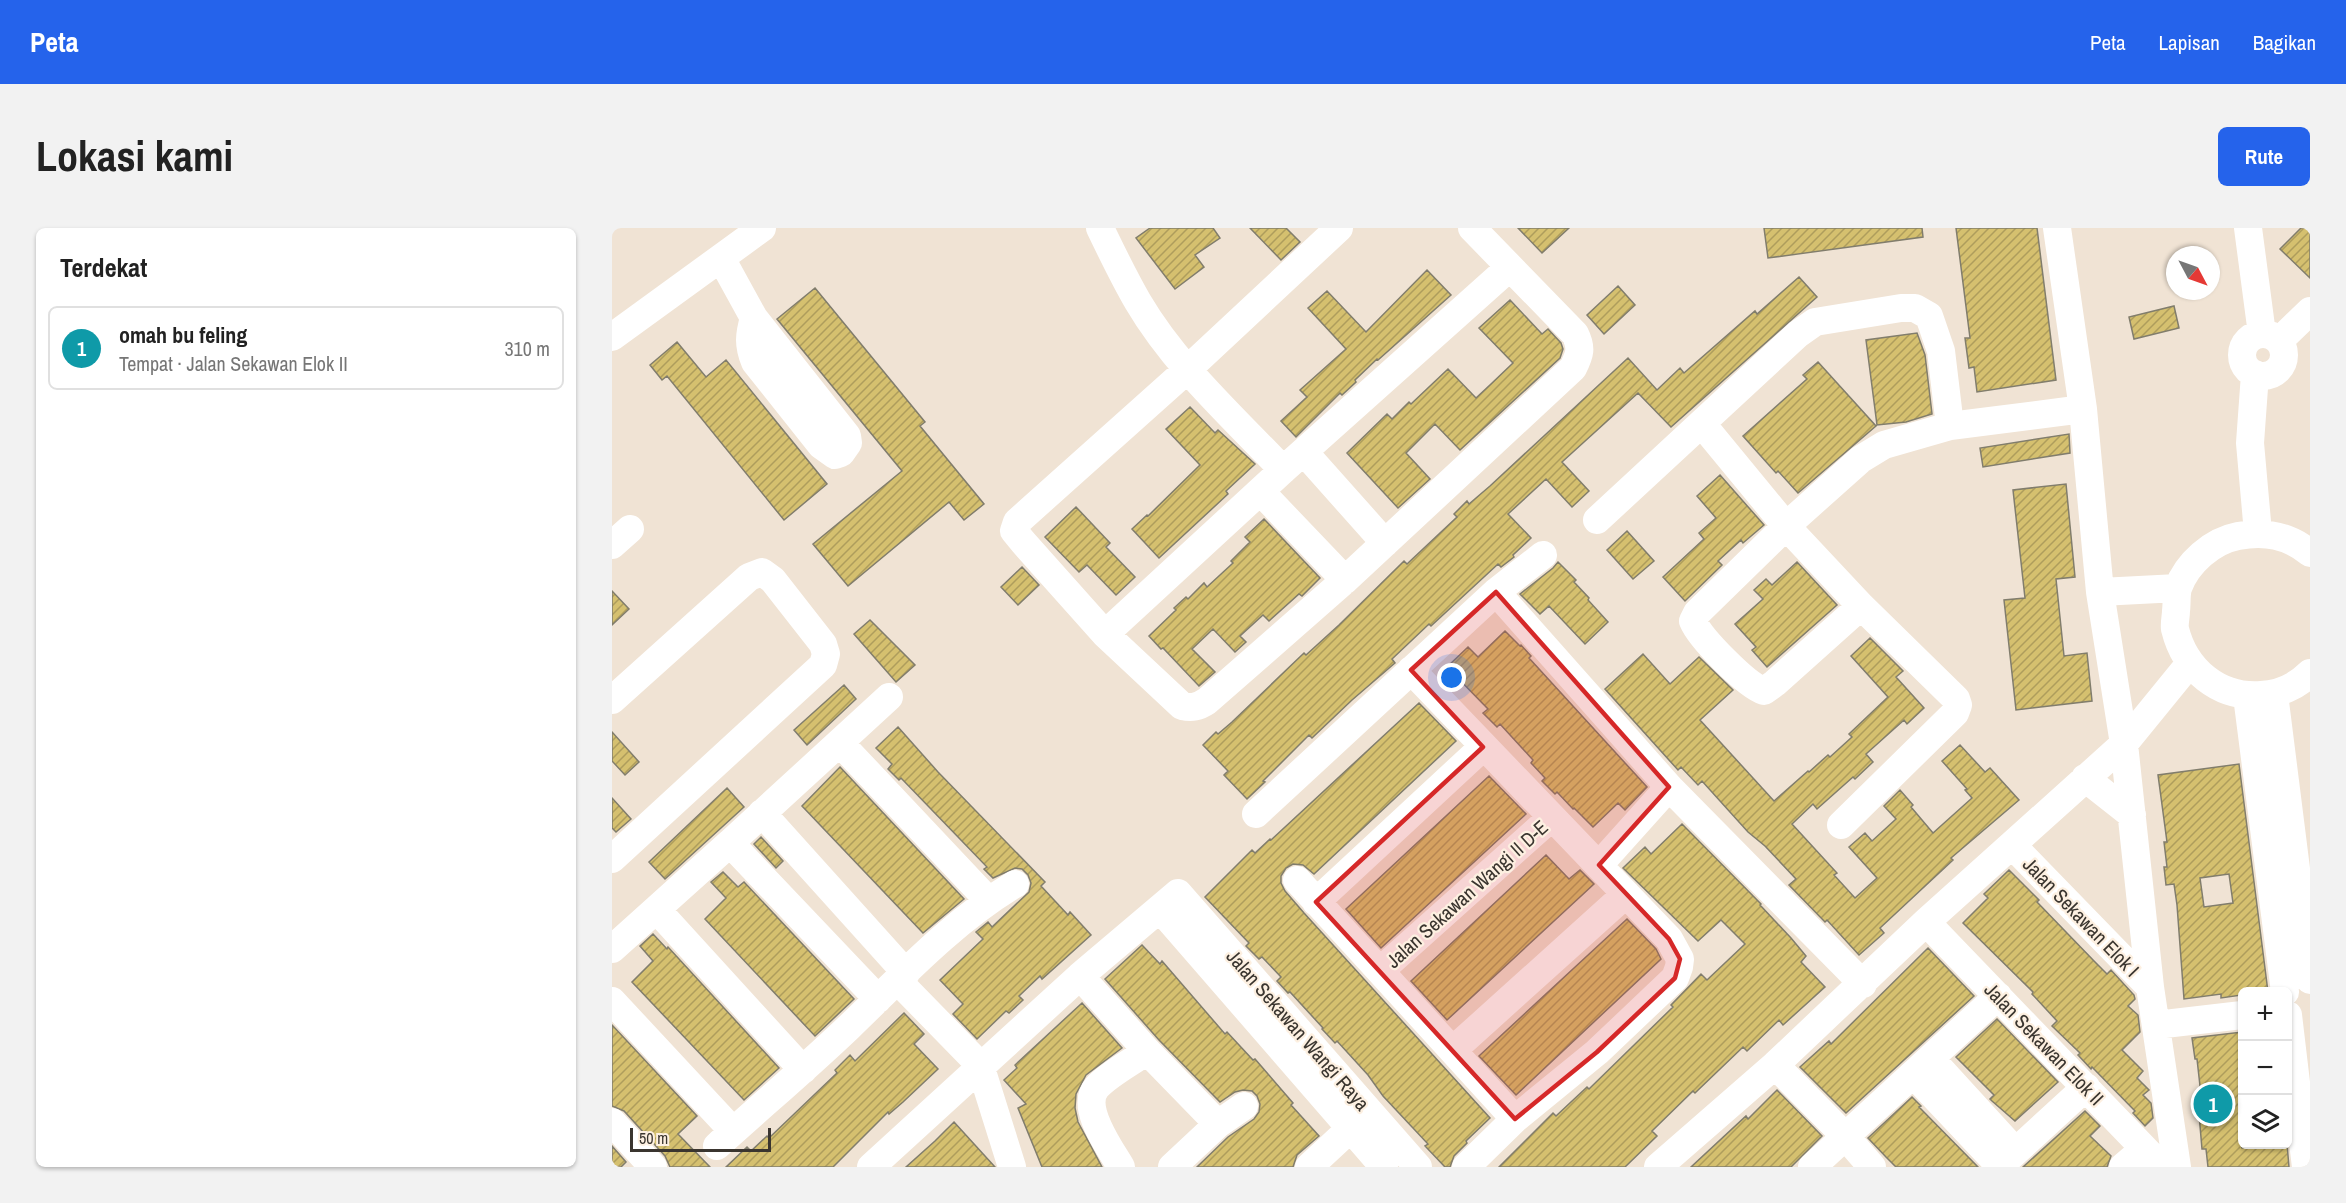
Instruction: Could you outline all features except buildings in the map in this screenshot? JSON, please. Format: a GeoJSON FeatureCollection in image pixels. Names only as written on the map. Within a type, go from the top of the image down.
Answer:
{"type":"FeatureCollection","features":[{"type":"Feature","properties":{"kind":"street"},"geometry":{"type":"LineString","coordinates":[[612,337],[762,228]]}},
{"type":"Feature","properties":{"kind":"street"},"geometry":{"type":"LineString","coordinates":[[1100,228],[1138,303],[1188,369],[1385,543]]}},
{"type":"Feature","properties":{"kind":"street"},"geometry":{"type":"LineString","coordinates":[[1338,228],[1188,369],[1017,522],[1014,531],[1105,634],[1182,706],[1190,708],[1199,706],[1345,580],[1574,368],[1581,353],[1581,345],[1575,334],[1472,228]]}},
{"type":"Feature","properties":{"kind":"street"},"geometry":{"type":"LineString","coordinates":[[2057,228],[2083,409],[2100,592],[2124,744],[2150,987],[2177,1167]]}},
{"type":"Feature","properties":{"kind":"street"},"geometry":{"type":"LineString","coordinates":[[2248,228],[2270,338]]}},
{"type":"Feature","properties":{"kind":"street"},"geometry":{"type":"LineString","coordinates":[[721,258],[754,318]]}},
{"type":"Feature","properties":{"kind":"street"},"geometry":{"type":"LineString","coordinates":[[1105,634],[1293,461],[1510,267]]}},
{"type":"Feature","properties":{"kind":"street"},"geometry":{"type":"LineString","coordinates":[[1597,520],[1798,334],[1815,322],[1901,308],[1915,308],[1929,316],[1941,351],[1950,426]]}},
{"type":"Feature","properties":{"kind":"street"},"geometry":{"type":"LineString","coordinates":[[2258,532],[2250,443],[2255,374],[2247,369],[2242,352],[2246,343],[2253,337],[2270,338],[2310,311]]}},
{"type":"Feature","properties":{"kind":"street"},"geometry":{"type":"LineString","coordinates":[[1861,606],[1764,691],[1754,688],[1745,681],[1699,631],[1694,621],[1697,613],[1786,526],[1861,459],[1876,450],[1918,434],[1950,426],[2083,409]]}},
{"type":"Feature","properties":{"kind":"street"},"geometry":{"type":"LineString","coordinates":[[1702,424],[1786,526],[1861,606],[1956,699],[1958,705],[1955,713],[1841,825]]}},
{"type":"Feature","properties":{"kind":"street"},"geometry":{"type":"LineString","coordinates":[[1261,492],[1345,580]]}},
{"type":"Feature","properties":{"kind":"street"},"geometry":{"type":"LineString","coordinates":[[2307,546],[2281,536],[2258,532],[2224,539],[2196,559],[2178,588],[2175,627],[2190,663],[2205,679],[2225,690],[2260,695],[2302,681],[2310,673]]}},
{"type":"Feature","properties":{"kind":"street"},"geometry":{"type":"LineString","coordinates":[[1256,814],[1496,592],[1543,555]]}},
{"type":"Feature","properties":{"kind":"street"},"geometry":{"type":"LineString","coordinates":[[612,700],[749,577],[762,572],[773,580],[823,644],[826,654],[824,665],[612,860]]}},
{"type":"Feature","properties":{"kind":"street"},"geometry":{"type":"LineString","coordinates":[[2100,592],[2178,588]]}},
{"type":"Feature","properties":{"kind":"street"},"geometry":{"type":"LineString","coordinates":[[1496,592],[1669,787],[1863,984]]}},
{"type":"Feature","properties":{"kind":"street"},"geometry":{"type":"LineString","coordinates":[[1658,1167],[1775,1065],[1926,922],[2124,744],[2190,663]]}},
{"type":"Feature","properties":{"kind":"street"},"geometry":{"type":"LineString","coordinates":[[1411,670],[1599,865],[1668,939],[1680,958],[1680,967],[1675,978],[1597,1052],[1515,1119],[1466,1167]]}},
{"type":"Feature","properties":{"kind":"street"},"geometry":{"type":"LineString","coordinates":[[2260,695],[2310,980]]}},
{"type":"Feature","properties":{"kind":"street"},"geometry":{"type":"LineString","coordinates":[[2260,695],[2285,987]]}},
{"type":"Feature","properties":{"kind":"street"},"geometry":{"type":"LineString","coordinates":[[612,949],[888,697]]}},
{"type":"Feature","properties":{"kind":"street"},"geometry":{"type":"LineString","coordinates":[[840,743],[988,900]]}},
{"type":"Feature","properties":{"kind":"street"},"geometry":{"type":"LineString","coordinates":[[1316,902],[1483,747]]}},
{"type":"Feature","properties":{"kind":"street"},"geometry":{"type":"LineString","coordinates":[[2085,778],[2132,815]]}},
{"type":"Feature","properties":{"kind":"street"},"geometry":{"type":"LineString","coordinates":[[1599,865],[1669,787]]}},
{"type":"Feature","properties":{"kind":"street"},"geometry":{"type":"LineString","coordinates":[[762,813],[894,984]]}},
{"type":"Feature","properties":{"kind":"street","name":"Jalan Sekawan Wangi II D-E"},"geometry":{"type":"LineString","coordinates":[[1381,970],[1552,817]]}},
{"type":"Feature","properties":{"kind":"street"},"geometry":{"type":"LineString","coordinates":[[730,843],[894,984],[980,1065],[1012,1167]]}},
{"type":"Feature","properties":{"kind":"street","name":"Jalan Sekawan Elok I"},"geometry":{"type":"LineString","coordinates":[[2013,846],[2150,987]]}},
{"type":"Feature","properties":{"kind":"street"},"geometry":{"type":"LineString","coordinates":[[1297,880],[1515,1119]]}},
{"type":"Feature","properties":{"kind":"street"},"geometry":{"type":"LineString","coordinates":[[612,1001],[725,1139],[803,1071],[894,984],[988,900],[1015,884]]}},
{"type":"Feature","properties":{"kind":"street"},"geometry":{"type":"LineString","coordinates":[[1453,1050],[1626,894]]}},
{"type":"Feature","properties":{"kind":"street"},"geometry":{"type":"LineString","coordinates":[[871,1167],[980,1065],[1169,901]]}},
{"type":"Feature","properties":{"kind":"street","name":"Jalan Sekawan Wangi Raya"},"geometry":{"type":"LineString","coordinates":[[1169,901],[1384,1167]]}},
{"type":"Feature","properties":{"kind":"street","name":"Jalan Sekawan Wangi Raya"},"geometry":{"type":"LineString","coordinates":[[1169,901],[1418,1167]]}},
{"type":"Feature","properties":{"kind":"street"},"geometry":{"type":"LineString","coordinates":[[657,910],[803,1071]]}},
{"type":"Feature","properties":{"kind":"street","name":"Jalan Sekawan Elok II"},"geometry":{"type":"LineString","coordinates":[[1926,922],[2086,1087],[2143,1161]]}},
{"type":"Feature","properties":{"kind":"street"},"geometry":{"type":"LineString","coordinates":[[1080,976],[1146,1051],[1218,1124]]}},
{"type":"Feature","properties":{"kind":"street"},"geometry":{"type":"LineString","coordinates":[[1812,1167],[1854,1156],[1922,1067],[1998,996]]}},
{"type":"Feature","properties":{"kind":"street"},"geometry":{"type":"LineString","coordinates":[[2156,1024],[2238,1015]]}},
{"type":"Feature","properties":{"kind":"street"},"geometry":{"type":"LineString","coordinates":[[2291,1041],[2306,1167]]}},
{"type":"Feature","properties":{"kind":"street"},"geometry":{"type":"LineString","coordinates":[[1121,1167],[1090,1107],[1096,1088],[1146,1051]]}},
{"type":"Feature","properties":{"kind":"street"},"geometry":{"type":"LineString","coordinates":[[1775,1065],[1854,1156]]}},
{"type":"Feature","properties":{"kind":"street"},"geometry":{"type":"LineString","coordinates":[[1922,1067],[2004,1161],[2086,1087]]}},
{"type":"Feature","properties":{"kind":"street"},"geometry":{"type":"LineString","coordinates":[[1172,1167],[1218,1124],[1244,1106]]}},
{"type":"Feature","properties":{"kind":"street"},"geometry":{"type":"LineString","coordinates":[[612,1122],[648,1165]]}},
{"type":"Feature","properties":{"kind":"street"},"geometry":{"type":"LineString","coordinates":[[1309,1167],[1351,1128]]}},
{"type":"Feature","properties":{"kind":"highlighted area"},"geometry":{"type":"Polygon","coordinates":[[[1496,592],[1669,787],[1599,865],[1669,939],[1680,959],[1675,978],[1597,1052],[1515,1119],[1316,902],[1483,747],[1411,670],[1496,592]]]}},
{"type":"Feature","properties":{"kind":"place","name":"omah bu feling"},"geometry":{"type":"Point","coordinates":[2213,1104]}}]}
